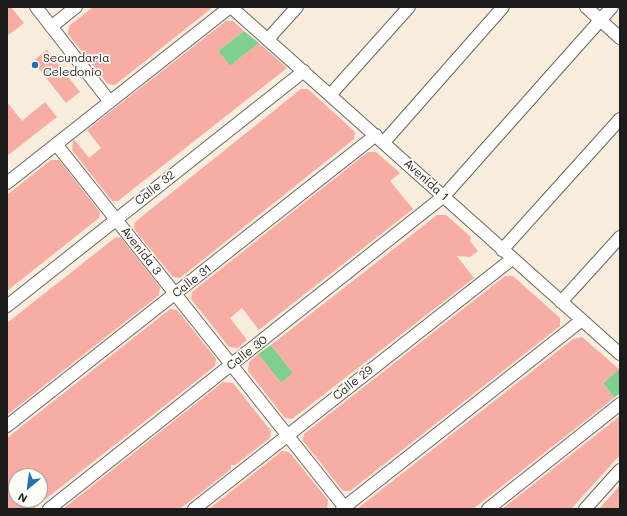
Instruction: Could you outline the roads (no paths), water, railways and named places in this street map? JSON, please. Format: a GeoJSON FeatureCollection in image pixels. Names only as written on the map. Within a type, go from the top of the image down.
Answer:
{"type":"FeatureCollection","features":[{"type":"Feature","properties":{"kind":"street"},"geometry":{"type":"LineString","coordinates":[[36,7],[110,102]]}},
{"type":"Feature","properties":{"kind":"street"},"geometry":{"type":"LineString","coordinates":[[51,27],[76,7]]}},
{"type":"Feature","properties":{"kind":"street"},"geometry":{"type":"LineString","coordinates":[[7,183],[230,7]]}},
{"type":"Feature","properties":{"kind":"street","name":"Avenida 1"},"geometry":{"type":"LineString","coordinates":[[230,7],[331,94],[512,259],[620,354]]}},
{"type":"Feature","properties":{"kind":"street"},"geometry":{"type":"LineString","coordinates":[[268,39],[297,7]]}},
{"type":"Feature","properties":{"kind":"street"},"geometry":{"type":"LineString","coordinates":[[331,94],[409,7]]}},
{"type":"Feature","properties":{"kind":"street","name":"Calle 31"},"geometry":{"type":"LineString","coordinates":[[7,426],[175,294],[380,138],[504,7]]}},
{"type":"Feature","properties":{"kind":"street"},"geometry":{"type":"LineString","coordinates":[[586,7],[620,38]]}},
{"type":"Feature","properties":{"kind":"street","name":"Calle 30"},"geometry":{"type":"LineString","coordinates":[[49,509],[444,196],[612,7]]}},
{"type":"Feature","properties":{"kind":"street","name":"Calle 32"},"geometry":{"type":"LineString","coordinates":[[7,306],[304,71]]}},
{"type":"Feature","properties":{"kind":"street"},"geometry":{"type":"LineString","coordinates":[[502,250],[620,119]]}},
{"type":"Feature","properties":{"kind":"street","name":"Avenida 3"},"geometry":{"type":"LineString","coordinates":[[56,144],[344,508]]}},
{"type":"Feature","properties":{"kind":"street"},"geometry":{"type":"LineString","coordinates":[[561,302],[620,237]]}},
{"type":"Feature","properties":{"kind":"street","name":"Calle 29"},"geometry":{"type":"LineString","coordinates":[[194,509],[512,259]]}},
{"type":"Feature","properties":{"kind":"street"},"geometry":{"type":"LineString","coordinates":[[344,508],[582,320]]}},
{"type":"Feature","properties":{"kind":"street"},"geometry":{"type":"LineString","coordinates":[[488,509],[620,404]]}},
{"type":"Feature","properties":{"kind":"street"},"geometry":{"type":"LineString","coordinates":[[585,509],[620,470]]}},
{"type":"Feature","properties":{"kind":"place","name":"Secundaria Celedonio"},"geometry":{"type":"Point","coordinates":[35,65]}}]}
